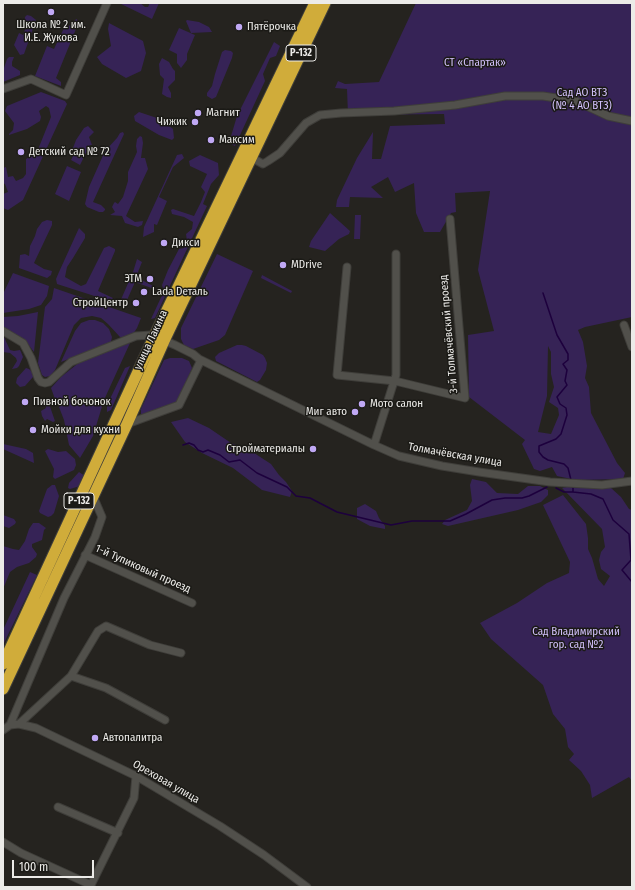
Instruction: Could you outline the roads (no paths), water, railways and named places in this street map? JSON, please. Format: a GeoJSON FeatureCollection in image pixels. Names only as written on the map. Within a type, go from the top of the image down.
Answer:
{"type":"FeatureCollection","features":[{"type":"Feature","properties":{"kind":"highway","name":"улица Лакина"},"geometry":{"type":"LineString","coordinates":[[3,664],[159,339],[315,3]]}},
{"type":"Feature","properties":{"kind":"highway","name":"улица Лакина"},"geometry":{"type":"LineString","coordinates":[[3,689],[127,424],[159,339],[252,158],[325,3]]}},
{"type":"Feature","properties":{"kind":"street"},"geometry":{"type":"LineString","coordinates":[[3,89],[31,79],[66,95],[107,3]]}},
{"type":"Feature","properties":{"kind":"street"},"geometry":{"type":"LineString","coordinates":[[252,158],[263,164],[268,161],[280,153],[306,123],[320,115],[455,106],[505,96],[543,96],[576,101],[608,116],[632,121]]}},
{"type":"Feature","properties":{"kind":"street","name":"3-й Толмачёвский проезд"},"geometry":{"type":"LineString","coordinates":[[395,381],[465,398],[450,220]]}},
{"type":"Feature","properties":{"kind":"street"},"geometry":{"type":"LineString","coordinates":[[374,445],[395,381],[396,254]]}},
{"type":"Feature","properties":{"kind":"street"},"geometry":{"type":"LineString","coordinates":[[347,266],[337,375],[395,381]]}},
{"type":"Feature","properties":{"kind":"street"},"geometry":{"type":"LineString","coordinates":[[624,325],[632,347]]}},
{"type":"Feature","properties":{"kind":"street"},"geometry":{"type":"LineString","coordinates":[[3,331],[23,342],[40,382],[44,383],[49,382],[71,362],[136,336],[151,335],[159,339]]}},
{"type":"Feature","properties":{"kind":"street","name":"Толмачёвская улица"},"geometry":{"type":"LineString","coordinates":[[159,339],[193,354],[200,360],[398,456],[421,462],[479,472],[550,482],[602,485],[632,480]]}},
{"type":"Feature","properties":{"kind":"street"},"geometry":{"type":"LineString","coordinates":[[127,424],[179,405],[200,360]]}},
{"type":"Feature","properties":{"kind":"street"},"geometry":{"type":"LineString","coordinates":[[10,725],[64,598],[95,537],[102,517],[93,496]]}},
{"type":"Feature","properties":{"kind":"street","name":"1-й Тупиковый проезд"},"geometry":{"type":"LineString","coordinates":[[85,555],[192,604]]}},
{"type":"Feature","properties":{"kind":"street"},"geometry":{"type":"LineString","coordinates":[[19,724],[71,676],[98,631],[106,626],[150,645],[180,653]]}},
{"type":"Feature","properties":{"kind":"street"},"geometry":{"type":"LineString","coordinates":[[71,676],[106,688],[165,720]]}},
{"type":"Feature","properties":{"kind":"street","name":"Ореховая улица"},"geometry":{"type":"LineString","coordinates":[[3,730],[10,725],[19,724],[36,728],[136,776],[220,826],[270,859],[307,887]]}},
{"type":"Feature","properties":{"kind":"street"},"geometry":{"type":"LineString","coordinates":[[3,842],[21,853],[90,886],[118,833],[134,798],[136,776]]}},
{"type":"Feature","properties":{"kind":"street"},"geometry":{"type":"LineString","coordinates":[[58,807],[118,833]]}},
{"type":"Feature","properties":{"kind":"waterway"},"geometry":{"type":"LineString","coordinates":[[543,293],[557,335],[568,354],[568,360],[563,364],[567,370],[565,381],[567,385],[557,397],[560,404],[566,408],[567,415],[561,434],[556,439],[539,446],[539,452],[548,460],[564,464],[568,468],[571,480]]}},
{"type":"Feature","properties":{"kind":"waterway"},"geometry":{"type":"LineString","coordinates":[[183,445],[189,443],[203,452],[208,450],[220,455],[229,462],[240,460],[257,473],[287,487],[296,496],[310,498],[337,512],[391,525],[412,521],[450,521],[492,500],[522,498],[547,487]]}},
{"type":"Feature","properties":{"kind":"waterway"},"geometry":{"type":"LineString","coordinates":[[556,488],[564,492],[573,492]]}},
{"type":"Feature","properties":{"kind":"waterway"},"geometry":{"type":"LineString","coordinates":[[573,488],[573,492],[591,494],[603,499],[613,520],[629,534],[631,560],[622,570],[632,582]]}},
{"type":"Feature","properties":{"kind":"place","name":"Школа № 2 им. И.Е. Жукова"},"geometry":{"type":"Point","coordinates":[51,12]}},
{"type":"Feature","properties":{"kind":"place","name":"Пятёрочка"},"geometry":{"type":"Point","coordinates":[239,27]}},
{"type":"Feature","properties":{"kind":"place","name":"Магнит"},"geometry":{"type":"Point","coordinates":[198,113]}},
{"type":"Feature","properties":{"kind":"place","name":"Чижик"},"geometry":{"type":"Point","coordinates":[195,122]}},
{"type":"Feature","properties":{"kind":"place","name":"Максим"},"geometry":{"type":"Point","coordinates":[211,140]}},
{"type":"Feature","properties":{"kind":"place","name":"Детский сад № 72"},"geometry":{"type":"Point","coordinates":[21,152]}},
{"type":"Feature","properties":{"kind":"place","name":"Дикси"},"geometry":{"type":"Point","coordinates":[164,243]}},
{"type":"Feature","properties":{"kind":"place","name":"MDrive"},"geometry":{"type":"Point","coordinates":[283,265]}},
{"type":"Feature","properties":{"kind":"place","name":"ЭТМ"},"geometry":{"type":"Point","coordinates":[150,279]}},
{"type":"Feature","properties":{"kind":"place","name":"Lada Dеталь"},"geometry":{"type":"Point","coordinates":[144,292]}},
{"type":"Feature","properties":{"kind":"place","name":"СтройЦентр"},"geometry":{"type":"Point","coordinates":[136,303]}},
{"type":"Feature","properties":{"kind":"place","name":"Пивной бочонок"},"geometry":{"type":"Point","coordinates":[25,402]}},
{"type":"Feature","properties":{"kind":"place","name":"Мото салон"},"geometry":{"type":"Point","coordinates":[362,404]}},
{"type":"Feature","properties":{"kind":"place","name":"Миг авто"},"geometry":{"type":"Point","coordinates":[355,412]}},
{"type":"Feature","properties":{"kind":"place","name":"Мойки для кухни"},"geometry":{"type":"Point","coordinates":[33,430]}},
{"type":"Feature","properties":{"kind":"place","name":"Стройматериалы"},"geometry":{"type":"Point","coordinates":[313,449]}},
{"type":"Feature","properties":{"kind":"place","name":"Автопалитра"},"geometry":{"type":"Point","coordinates":[95,738]}},
{"type":"Feature","properties":{"kind":"park label","name":"СТ «Спартак»"},"geometry":{"type":"Point","coordinates":[475,63]}},
{"type":"Feature","properties":{"kind":"park label","name":"Сад АО ВТЗ (№ 4 АО ВТЗ)"},"geometry":{"type":"Point","coordinates":[582,99]}},
{"type":"Feature","properties":{"kind":"park label","name":"Сад Владимирский гор. сад №2"},"geometry":{"type":"Point","coordinates":[576,638]}}]}
